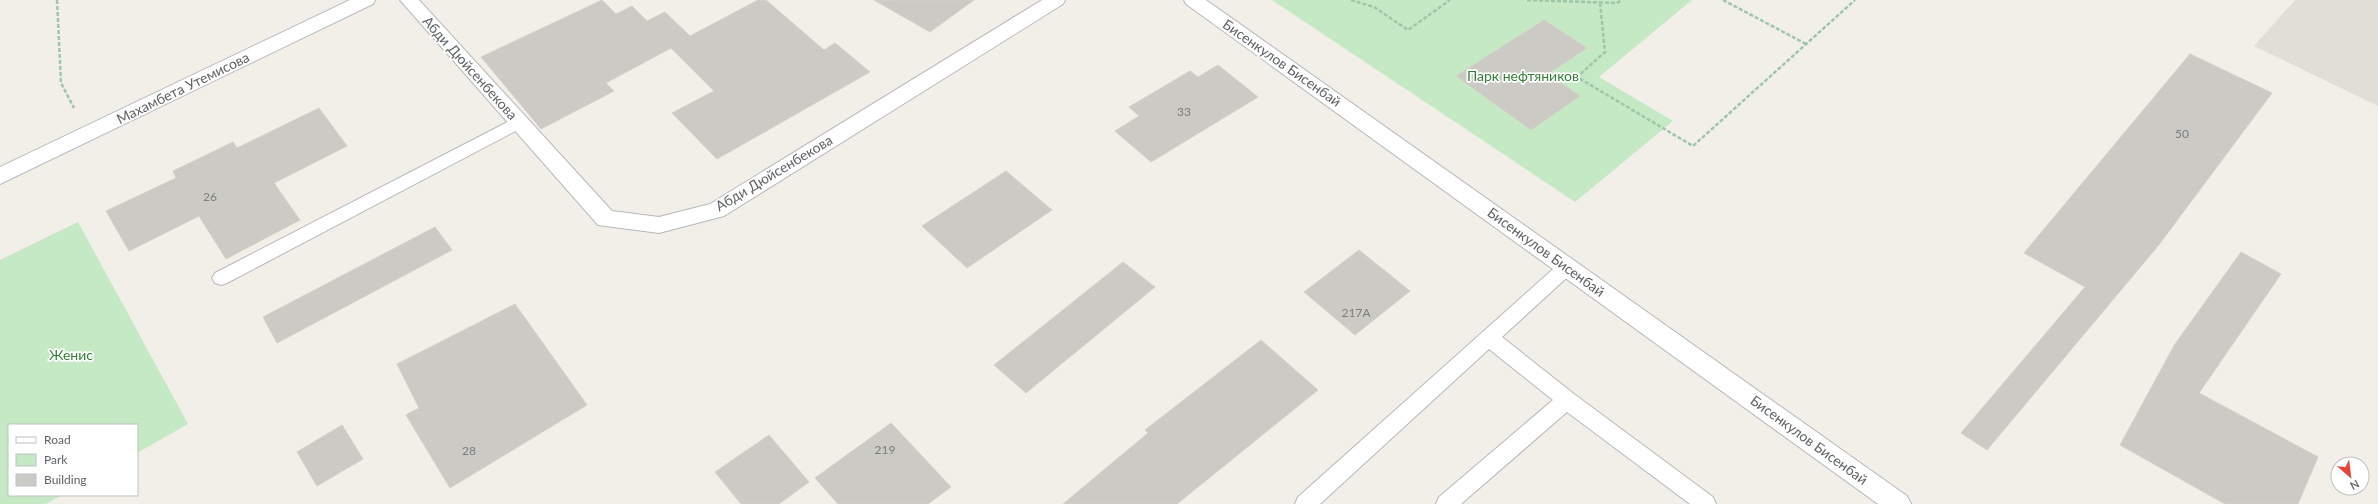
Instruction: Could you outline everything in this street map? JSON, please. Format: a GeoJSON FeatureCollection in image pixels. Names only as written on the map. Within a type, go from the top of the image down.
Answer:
{"type":"FeatureCollection","features":[{"type":"Feature","properties":{"kind":"street","name":"Махамбета Утемисова"},"geometry":{"type":"LineString","coordinates":[[0,176],[366,0]]}},
{"type":"Feature","properties":{"kind":"street","name":"Абди Дюйсенбекова"},"geometry":{"type":"LineString","coordinates":[[409,0],[606,219],[659,225],[716,210],[1056,0]]}},
{"type":"Feature","properties":{"kind":"street","name":"Бисенкулов Бисенбай"},"geometry":{"type":"LineString","coordinates":[[1193,0],[1898,504]]}},
{"type":"Feature","properties":{"kind":"lane"},"geometry":{"type":"LineString","coordinates":[[221,278],[519,122]]}},
{"type":"Feature","properties":{"kind":"lane"},"geometry":{"type":"LineString","coordinates":[[1305,504],[1567,267]]}},
{"type":"Feature","properties":{"kind":"lane"},"geometry":{"type":"LineString","coordinates":[[1489,338],[1567,400],[1706,504]]}},
{"type":"Feature","properties":{"kind":"lane"},"geometry":{"type":"LineString","coordinates":[[1446,504],[1567,400]]}},
{"type":"Feature","properties":{"kind":"path"},"geometry":{"type":"LineString","coordinates":[[57,0],[61,83],[87,134]]}},
{"type":"Feature","properties":{"kind":"path"},"geometry":{"type":"LineString","coordinates":[[1351,0],[1374,7],[1408,30],[1450,0]]}},
{"type":"Feature","properties":{"kind":"path"},"geometry":{"type":"LineString","coordinates":[[1527,0],[1600,3],[1617,3],[1622,0]]}},
{"type":"Feature","properties":{"kind":"path"},"geometry":{"type":"LineString","coordinates":[[1723,0],[1806,44]]}},
{"type":"Feature","properties":{"kind":"path"},"geometry":{"type":"LineString","coordinates":[[1600,3],[1606,52],[1577,77],[1693,146],[1855,0]]}},
{"type":"Feature","properties":{"kind":"shaded area"},"geometry":{"type":"Polygon","coordinates":[[[2295,0],[2378,0],[2378,106],[2254,46],[2295,0]]]}},
{"type":"Feature","properties":{"kind":"green space","name":"Парк нефтяников"},"geometry":{"type":"Polygon","coordinates":[[[1272,0],[1692,0],[1599,77],[1673,121],[1575,202],[1272,0]]]}},
{"type":"Feature","properties":{"kind":"green space","name":"Женис"},"geometry":{"type":"Polygon","coordinates":[[[78,222],[188,424],[138,452],[138,424],[8,424],[8,496],[60,496],[46,504],[0,504],[0,260],[78,222]]]}},
{"type":"Feature","properties":{"kind":"building"},"geometry":{"type":"Polygon","coordinates":[[[602,0],[616,14],[632,6],[647,21],[665,12],[690,36],[758,0],[766,0],[824,50],[835,43],[870,72],[717,159],[672,113],[714,91],[671,48],[606,83],[614,91],[541,129],[481,57],[602,0]]]}},
{"type":"Feature","properties":{"kind":"building"},"geometry":{"type":"Polygon","coordinates":[[[874,0],[974,0],[930,32],[874,0]]]}},
{"type":"Feature","properties":{"kind":"building"},"geometry":{"type":"Polygon","coordinates":[[[1544,20],[1587,48],[1548,74],[1580,96],[1531,130],[1456,76],[1544,20]]]}},
{"type":"Feature","properties":{"kind":"building"},"geometry":{"type":"Polygon","coordinates":[[[2190,54],[2272,93],[2158,246],[1987,450],[1961,433],[2085,287],[2024,253],[2190,54]]]}},
{"type":"Feature","properties":{"kind":"building"},"geometry":{"type":"Polygon","coordinates":[[[1218,65],[1258,97],[1151,162],[1115,131],[1139,116],[1129,107],[1190,71],[1198,77],[1218,65]]]}},
{"type":"Feature","properties":{"kind":"building"},"geometry":{"type":"Polygon","coordinates":[[[319,108],[347,146],[274,183],[300,220],[226,259],[199,216],[129,251],[106,211],[176,178],[173,171],[233,142],[237,148],[319,108]]]}},
{"type":"Feature","properties":{"kind":"building"},"geometry":{"type":"Polygon","coordinates":[[[1006,171],[1052,210],[967,268],[922,226],[1006,171]]]}},
{"type":"Feature","properties":{"kind":"building"},"geometry":{"type":"Polygon","coordinates":[[[435,227],[452,250],[277,343],[263,317],[435,227]]]}},
{"type":"Feature","properties":{"kind":"building"},"geometry":{"type":"Polygon","coordinates":[[[1359,250],[1410,291],[1355,335],[1304,292],[1359,250]]]}},
{"type":"Feature","properties":{"kind":"building"},"geometry":{"type":"Polygon","coordinates":[[[2241,252],[2281,274],[2199,393],[2318,457],[2298,504],[2225,504],[2120,445],[2175,344],[2241,252]]]}},
{"type":"Feature","properties":{"kind":"building"},"geometry":{"type":"Polygon","coordinates":[[[1123,262],[1155,287],[1026,393],[994,365],[1123,262]]]}},
{"type":"Feature","properties":{"kind":"building"},"geometry":{"type":"Polygon","coordinates":[[[515,304],[587,405],[450,488],[406,415],[419,408],[397,364],[515,304]]]}},
{"type":"Feature","properties":{"kind":"building"},"geometry":{"type":"Polygon","coordinates":[[[1261,340],[1318,390],[1177,504],[1063,504],[1148,433],[1145,430],[1261,340]]]}},
{"type":"Feature","properties":{"kind":"building"},"geometry":{"type":"Polygon","coordinates":[[[891,423],[951,487],[928,504],[838,504],[815,478],[891,423]]]}},
{"type":"Feature","properties":{"kind":"building"},"geometry":{"type":"Polygon","coordinates":[[[342,425],[363,459],[317,486],[297,452],[342,425]]]}},
{"type":"Feature","properties":{"kind":"building"},"geometry":{"type":"Polygon","coordinates":[[[769,435],[809,482],[779,504],[741,504],[715,472],[769,435]]]}}]}
